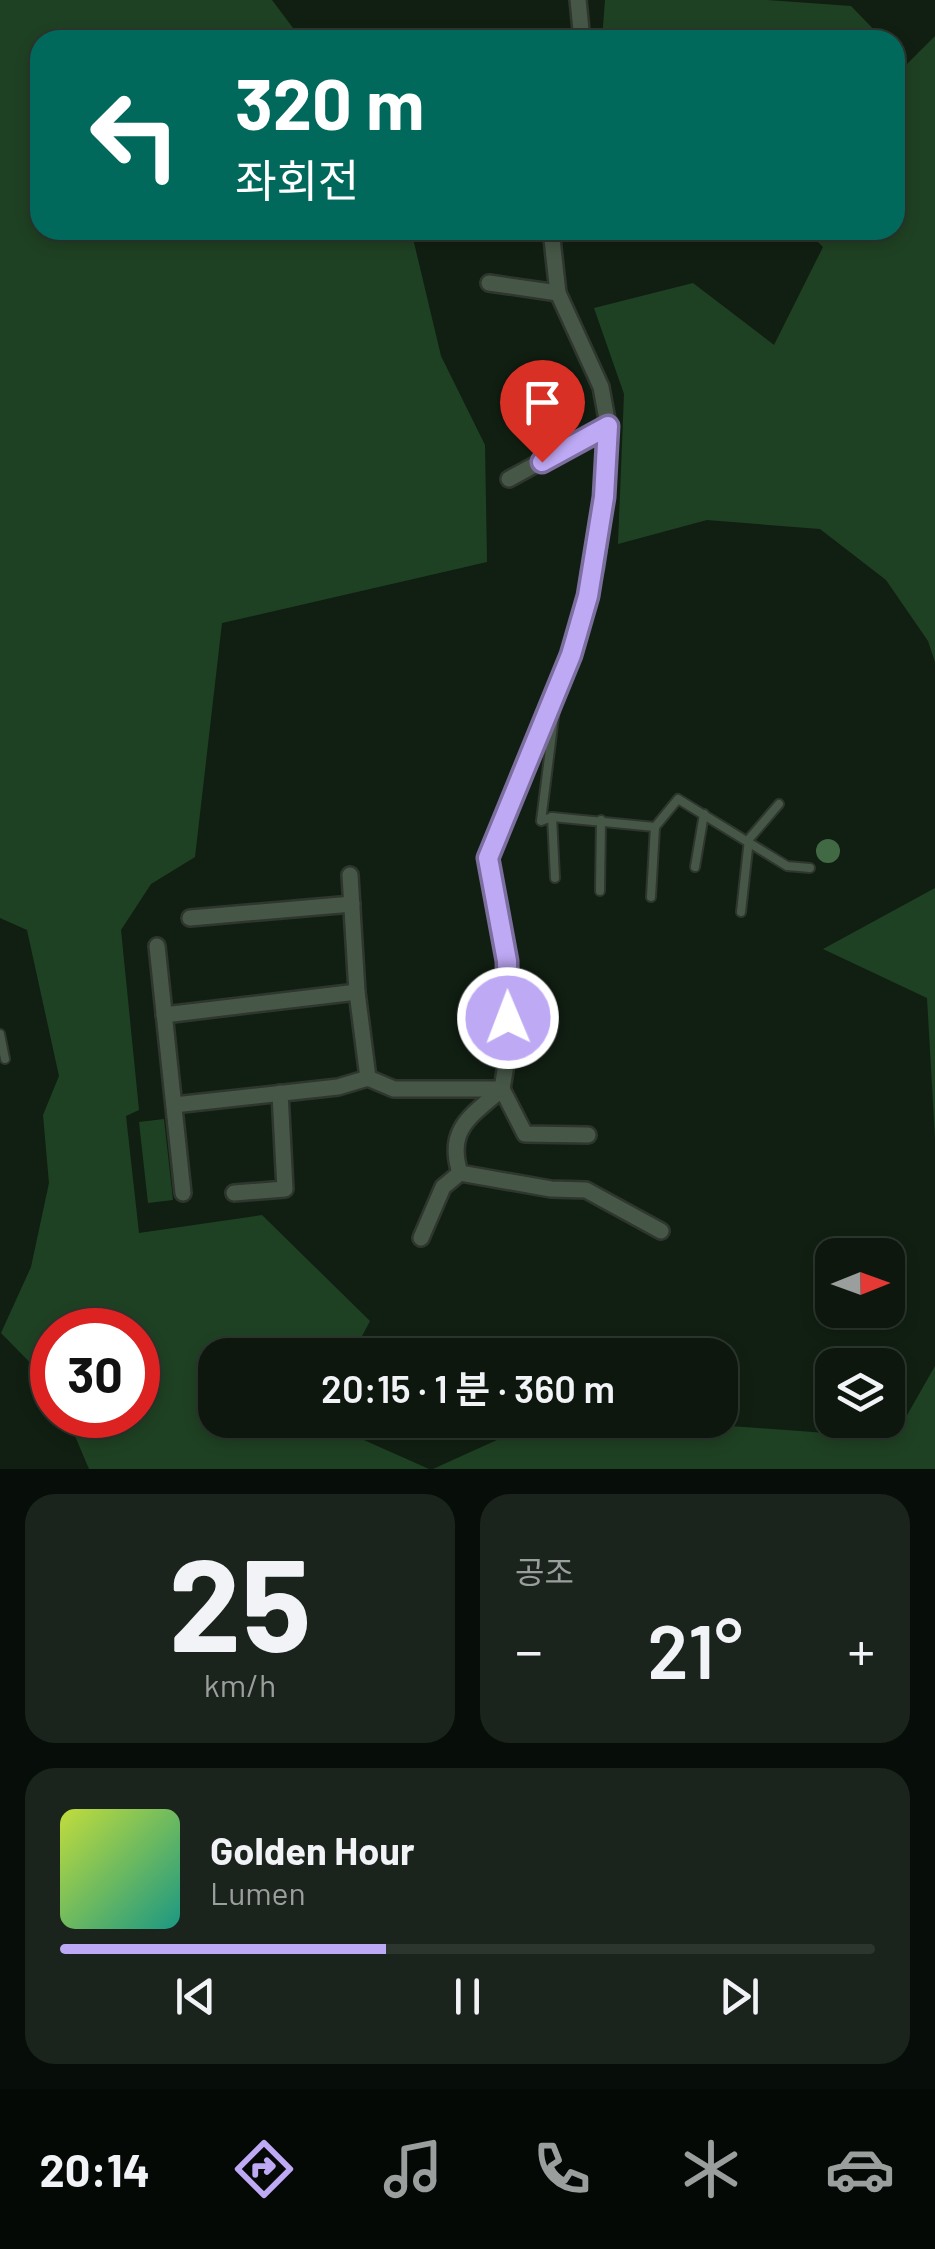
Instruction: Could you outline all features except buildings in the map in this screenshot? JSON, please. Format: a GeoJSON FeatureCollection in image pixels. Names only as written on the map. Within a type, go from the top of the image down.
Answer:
{"type":"FeatureCollection","features":[{"type":"Feature","properties":{"kind":"street"},"geometry":{"type":"LineString","coordinates":[[578,0],[581,30]]}},
{"type":"Feature","properties":{"kind":"street"},"geometry":{"type":"LineString","coordinates":[[553,240],[558,293],[602,387],[608,426],[596,566],[555,695],[488,858],[507,961],[509,1046],[502,1089],[525,1134],[588,1135]]}},
{"type":"Feature","properties":{"kind":"street"},"geometry":{"type":"LineString","coordinates":[[489,284],[558,293]]}},
{"type":"Feature","properties":{"kind":"street"},"geometry":{"type":"LineString","coordinates":[[509,479],[608,426]]}},
{"type":"Feature","properties":{"kind":"street"},"geometry":{"type":"LineString","coordinates":[[350,875],[357,992],[368,1078]]}},
{"type":"Feature","properties":{"kind":"street"},"geometry":{"type":"LineString","coordinates":[[190,918],[352,904]]}},
{"type":"Feature","properties":{"kind":"street"},"geometry":{"type":"LineString","coordinates":[[157,946],[183,1193]]}},
{"type":"Feature","properties":{"kind":"street"},"geometry":{"type":"LineString","coordinates":[[164,1015],[357,992]]}},
{"type":"Feature","properties":{"kind":"street"},"geometry":{"type":"LineString","coordinates":[[174,1105],[368,1078],[394,1090],[502,1089]]}},
{"type":"Feature","properties":{"kind":"street"},"geometry":{"type":"LineString","coordinates":[[460,1173],[453,1151],[463,1122],[502,1089]]}},
{"type":"Feature","properties":{"kind":"street"},"geometry":{"type":"LineString","coordinates":[[234,1193],[285,1189],[280,1093]]}},
{"type":"Feature","properties":{"kind":"street"},"geometry":{"type":"LineString","coordinates":[[460,1173],[551,1189],[586,1190],[661,1231]]}},
{"type":"Feature","properties":{"kind":"street"},"geometry":{"type":"LineString","coordinates":[[421,1238],[444,1187],[460,1173]]}},
{"type":"Feature","properties":{"kind":"lane"},"geometry":{"type":"LineString","coordinates":[[555,695],[541,821],[552,816],[654,828]]}},
{"type":"Feature","properties":{"kind":"lane"},"geometry":{"type":"LineString","coordinates":[[651,898],[654,828],[678,799],[788,866],[810,868]]}},
{"type":"Feature","properties":{"kind":"lane"},"geometry":{"type":"LineString","coordinates":[[741,912],[749,839],[779,804]]}},
{"type":"Feature","properties":{"kind":"lane"},"geometry":{"type":"LineString","coordinates":[[695,868],[704,814]]}},
{"type":"Feature","properties":{"kind":"lane"},"geometry":{"type":"LineString","coordinates":[[552,816],[555,878]]}},
{"type":"Feature","properties":{"kind":"lane"},"geometry":{"type":"LineString","coordinates":[[600,892],[602,820]]}},
{"type":"Feature","properties":{"kind":"lane"},"geometry":{"type":"LineString","coordinates":[[0,1034],[5,1060]]}},
{"type":"Feature","properties":{"kind":"shaded area"},"geometry":{"type":"Polygon","coordinates":[[[0,0],[272,0],[294,30],[30,30],[30,240],[413,240],[441,356],[485,445],[487,562],[222,623],[195,857],[151,884],[121,930],[139,1110],[126,1116],[139,1233],[262,1215],[370,1321],[361,1338],[198,1338],[198,1438],[359,1438],[429,1469],[89,1469],[76,1438],[160,1438],[160,1308],[30,1308],[30,1363],[1,1333],[31,1267],[49,1183],[43,1115],[59,1076],[27,930],[0,918],[0,0]]]}},
{"type":"Feature","properties":{"kind":"shaded area"},"geometry":{"type":"Polygon","coordinates":[[[605,0],[767,0],[851,6],[874,30],[603,30],[605,0]]]}},
{"type":"Feature","properties":{"kind":"shaded area"},"geometry":{"type":"Polygon","coordinates":[[[935,36],[935,662],[928,641],[886,580],[820,529],[707,520],[618,544],[624,394],[594,308],[693,283],[774,345],[823,247],[816,240],[905,240],[907,64],[935,36]]]}},
{"type":"Feature","properties":{"kind":"shaded area"},"geometry":{"type":"Polygon","coordinates":[[[828,839],[840,851],[828,863],[816,851],[828,839]]]}},
{"type":"Feature","properties":{"kind":"shaded area"},"geometry":{"type":"Polygon","coordinates":[[[935,888],[935,1138],[927,998],[823,949],[935,888]]]}},
{"type":"Feature","properties":{"kind":"shaded area"},"geometry":{"type":"Polygon","coordinates":[[[164,1119],[173,1200],[148,1203],[139,1122],[164,1119]]]}},
{"type":"Feature","properties":{"kind":"shaded area"},"geometry":{"type":"Polygon","coordinates":[[[935,1366],[935,1469],[433,1469],[501,1438],[738,1438],[738,1426],[815,1432],[815,1438],[905,1438],[905,1419],[935,1366]]]}},
{"type":"Feature","properties":{"kind":"route"},"geometry":{"type":"LineString","coordinates":[[508,1018],[507,961],[488,858],[571,655],[588,596],[596,566],[608,426],[542,462]]}}]}
